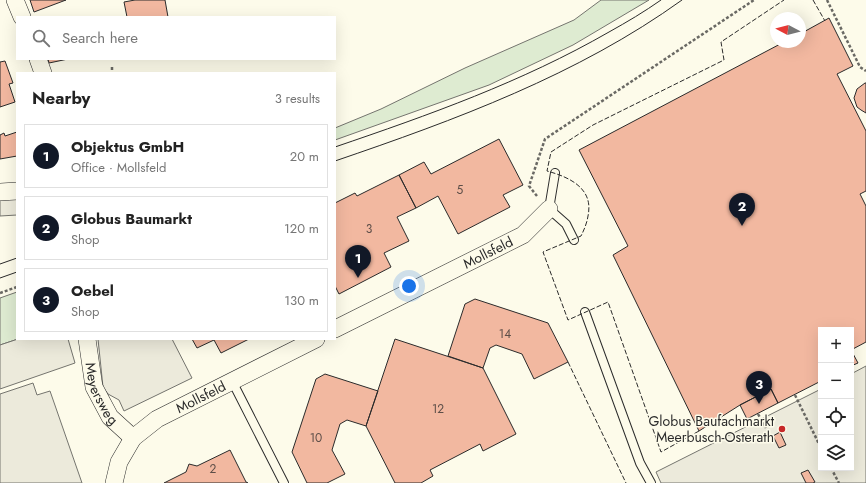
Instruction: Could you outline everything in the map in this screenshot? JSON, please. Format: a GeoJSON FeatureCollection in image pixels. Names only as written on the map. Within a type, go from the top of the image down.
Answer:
{"type":"FeatureCollection","features":[{"type":"Feature","properties":{"kind":"street"},"geometry":{"type":"LineString","coordinates":[[15,0],[22,16]]}},
{"type":"Feature","properties":{"kind":"street"},"geometry":{"type":"LineString","coordinates":[[38,60],[43,72]]}},
{"type":"Feature","properties":{"kind":"street"},"geometry":{"type":"LineString","coordinates":[[0,192],[16,191]]}},
{"type":"Feature","properties":{"kind":"street","name":"Mollsfeld"},"geometry":{"type":"LineString","coordinates":[[336,328],[523,235],[549,209]]}},
{"type":"Feature","properties":{"kind":"street","name":"Mollsfeld"},"geometry":{"type":"LineString","coordinates":[[114,483],[119,462],[132,438],[157,419],[314,340]]}},
{"type":"Feature","properties":{"kind":"street","name":"Meyersweg"},"geometry":{"type":"LineString","coordinates":[[92,347],[94,387],[104,396],[110,417],[132,438]]}},
{"type":"Feature","properties":{"kind":"lane"},"geometry":{"type":"LineString","coordinates":[[555,173],[549,209],[566,224],[574,240]]}},
{"type":"Feature","properties":{"kind":"lane"},"geometry":{"type":"LineString","coordinates":[[584,312],[640,463],[651,483]]}},
{"type":"Feature","properties":{"kind":"lane"},"geometry":{"type":"LineString","coordinates":[[232,381],[284,483]]}},
{"type":"Feature","properties":{"kind":"path"},"geometry":{"type":"LineString","coordinates":[[549,209],[529,186],[545,138],[754,0]]}},
{"type":"Feature","properties":{"kind":"path"},"geometry":{"type":"LineString","coordinates":[[827,0],[860,67],[866,71]]}},
{"type":"Feature","properties":{"kind":"path"},"geometry":{"type":"LineString","coordinates":[[112,67],[112,72]]}},
{"type":"Feature","properties":{"kind":"path"},"geometry":{"type":"LineString","coordinates":[[0,293],[16,287]]}},
{"type":"Feature","properties":{"kind":"path"},"geometry":{"type":"LineString","coordinates":[[794,395],[818,442]]}},
{"type":"Feature","properties":{"kind":"path"},"geometry":{"type":"LineString","coordinates":[[758,414],[766,428]]}},
{"type":"Feature","properties":{"kind":"path"},"geometry":{"type":"LineString","coordinates":[[833,471],[839,483]]}},
{"type":"Feature","properties":{"kind":"green space"},"geometry":{"type":"Polygon","coordinates":[[[601,0],[649,0],[573,45],[489,85],[336,140],[336,128],[381,109],[465,68],[574,20],[601,0]]]}},
{"type":"Feature","properties":{"kind":"green space"},"geometry":{"type":"Polygon","coordinates":[[[16,292],[16,340],[0,345],[0,298],[16,292]]]}},
{"type":"Feature","properties":{"kind":"shaded area"},"geometry":{"type":"Polygon","coordinates":[[[16,199],[16,215],[0,216],[0,200],[16,199]]]}},
{"type":"Feature","properties":{"kind":"shaded area"},"geometry":{"type":"Polygon","coordinates":[[[16,340],[68,340],[75,363],[0,389],[0,345],[16,340]]]}},
{"type":"Feature","properties":{"kind":"shaded area"},"geometry":{"type":"Polygon","coordinates":[[[98,340],[173,340],[192,378],[124,411],[119,400],[108,394],[103,387],[98,340]]]}},
{"type":"Feature","properties":{"kind":"shaded area","name":"Globus Baufachmarkt Meerbusch-Osterath"},"geometry":{"type":"Polygon","coordinates":[[[866,366],[866,483],[661,483],[656,472],[818,391],[818,471],[854,471],[854,372],[866,366]]]}},
{"type":"Feature","properties":{"kind":"shaded area"},"geometry":{"type":"Polygon","coordinates":[[[33,383],[37,395],[50,391],[82,483],[0,483],[0,394],[33,383]]]}},
{"type":"Feature","properties":{"kind":"building"},"geometry":{"type":"Polygon","coordinates":[[[30,0],[66,0],[34,12],[30,0]]]}},
{"type":"Feature","properties":{"kind":"building"},"geometry":{"type":"Polygon","coordinates":[[[135,0],[165,0],[168,16],[127,16],[124,2],[135,0]]]}},
{"type":"Feature","properties":{"kind":"building"},"geometry":{"type":"Polygon","coordinates":[[[829,18],[853,66],[837,74],[866,131],[866,191],[860,194],[866,206],[866,342],[854,348],[854,327],[818,327],[818,383],[778,403],[771,389],[740,405],[699,431],[613,255],[628,246],[579,150],[773,48],[806,48],[806,31],[829,18]]]}},
{"type":"Feature","properties":{"kind":"building"},"geometry":{"type":"Polygon","coordinates":[[[48,60],[63,60],[49,63],[48,60]]]}},
{"type":"Feature","properties":{"kind":"building"},"geometry":{"type":"Polygon","coordinates":[[[5,61],[13,83],[9,84],[15,102],[0,107],[0,62],[5,61]]]}},
{"type":"Feature","properties":{"kind":"building"},"geometry":{"type":"Polygon","coordinates":[[[865,83],[866,113],[857,107],[854,98],[857,89],[865,83]]]}},
{"type":"Feature","properties":{"kind":"building"},"geometry":{"type":"Polygon","coordinates":[[[16,132],[16,156],[0,159],[0,135],[4,133],[5,136],[16,132]]]}},
{"type":"Feature","properties":{"kind":"building"},"geometry":{"type":"Polygon","coordinates":[[[499,139],[523,185],[503,195],[510,207],[458,234],[438,196],[416,208],[399,175],[424,162],[431,174],[499,139]]]}},
{"type":"Feature","properties":{"kind":"building"},"geometry":{"type":"Polygon","coordinates":[[[399,175],[416,208],[397,217],[409,241],[384,253],[391,267],[339,294],[336,288],[336,202],[355,193],[357,196],[399,175]]]}},
{"type":"Feature","properties":{"kind":"building"},"geometry":{"type":"Polygon","coordinates":[[[475,299],[548,323],[568,362],[534,379],[522,354],[496,345],[490,348],[483,368],[448,356],[465,304],[475,299]]]}},
{"type":"Feature","properties":{"kind":"building"},"geometry":{"type":"Polygon","coordinates":[[[395,339],[483,368],[516,434],[483,451],[480,444],[430,470],[433,476],[421,483],[395,483],[366,426],[395,339]]]}},
{"type":"Feature","properties":{"kind":"building"},"geometry":{"type":"Polygon","coordinates":[[[193,340],[214,340],[197,348],[193,340]]]}},
{"type":"Feature","properties":{"kind":"building"},"geometry":{"type":"Polygon","coordinates":[[[214,340],[247,340],[221,353],[214,340]]]}},
{"type":"Feature","properties":{"kind":"building"},"geometry":{"type":"Polygon","coordinates":[[[854,356],[858,363],[854,365],[854,356]]]}},
{"type":"Feature","properties":{"kind":"building"},"geometry":{"type":"Polygon","coordinates":[[[325,374],[378,391],[366,426],[347,420],[340,424],[332,450],[345,474],[327,483],[307,483],[292,452],[316,379],[325,374]]]}},
{"type":"Feature","properties":{"kind":"building"},"geometry":{"type":"Polygon","coordinates":[[[771,389],[778,403],[747,419],[740,405],[771,389]]]}},
{"type":"Feature","properties":{"kind":"building"},"geometry":{"type":"Polygon","coordinates":[[[780,432],[786,445],[779,448],[773,436],[780,432]]]}},
{"type":"Feature","properties":{"kind":"building"},"geometry":{"type":"Polygon","coordinates":[[[230,450],[246,482],[248,483],[164,483],[186,472],[189,464],[197,466],[230,450]]]}},
{"type":"Feature","properties":{"kind":"building"},"geometry":{"type":"Polygon","coordinates":[[[808,470],[815,482],[813,483],[806,483],[801,473],[808,470]]]}},
{"type":"Feature","properties":{"kind":"tram line"},"geometry":{"type":"LineString","coordinates":[[336,147],[440,110],[543,67],[629,21],[661,0]]}},
{"type":"Feature","properties":{"kind":"tram line"},"geometry":{"type":"LineString","coordinates":[[336,161],[470,112],[558,73],[601,51],[642,27],[682,0]]}},
{"type":"Feature","properties":{"kind":"tram line"},"geometry":{"type":"LineString","coordinates":[[0,264],[16,258]]}},
{"type":"Feature","properties":{"kind":"tram line"},"geometry":{"type":"LineString","coordinates":[[0,278],[16,272]]}},
{"type":"Feature","properties":{"kind":"fence"},"geometry":{"type":"LineString","coordinates":[[699,431],[661,452],[608,302],[568,320],[543,252],[581,236],[587,221],[589,206],[587,198],[578,185],[571,180],[547,171],[551,152],[593,125],[724,60],[721,42],[784,0]]}},
{"type":"Feature","properties":{"kind":"fence"},"geometry":{"type":"LineString","coordinates":[[813,0],[825,21]]}},
{"type":"Feature","properties":{"kind":"fence"},"geometry":{"type":"LineString","coordinates":[[568,362],[626,483]]}},
{"type":"Feature","properties":{"kind":"place","name":"Globus Baumarkt"},"geometry":{"type":"Point","coordinates":[742,226]}},
{"type":"Feature","properties":{"kind":"place","name":"Objektus GmbH"},"geometry":{"type":"Point","coordinates":[358,278]}},
{"type":"Feature","properties":{"kind":"place","name":"Oebel"},"geometry":{"type":"Point","coordinates":[759,404]}},
{"type":"Feature","properties":{"kind":"place","name":"Globus Baufachmarkt Meerbusch-Osterath"},"geometry":{"type":"Point","coordinates":[782,429]}}]}
